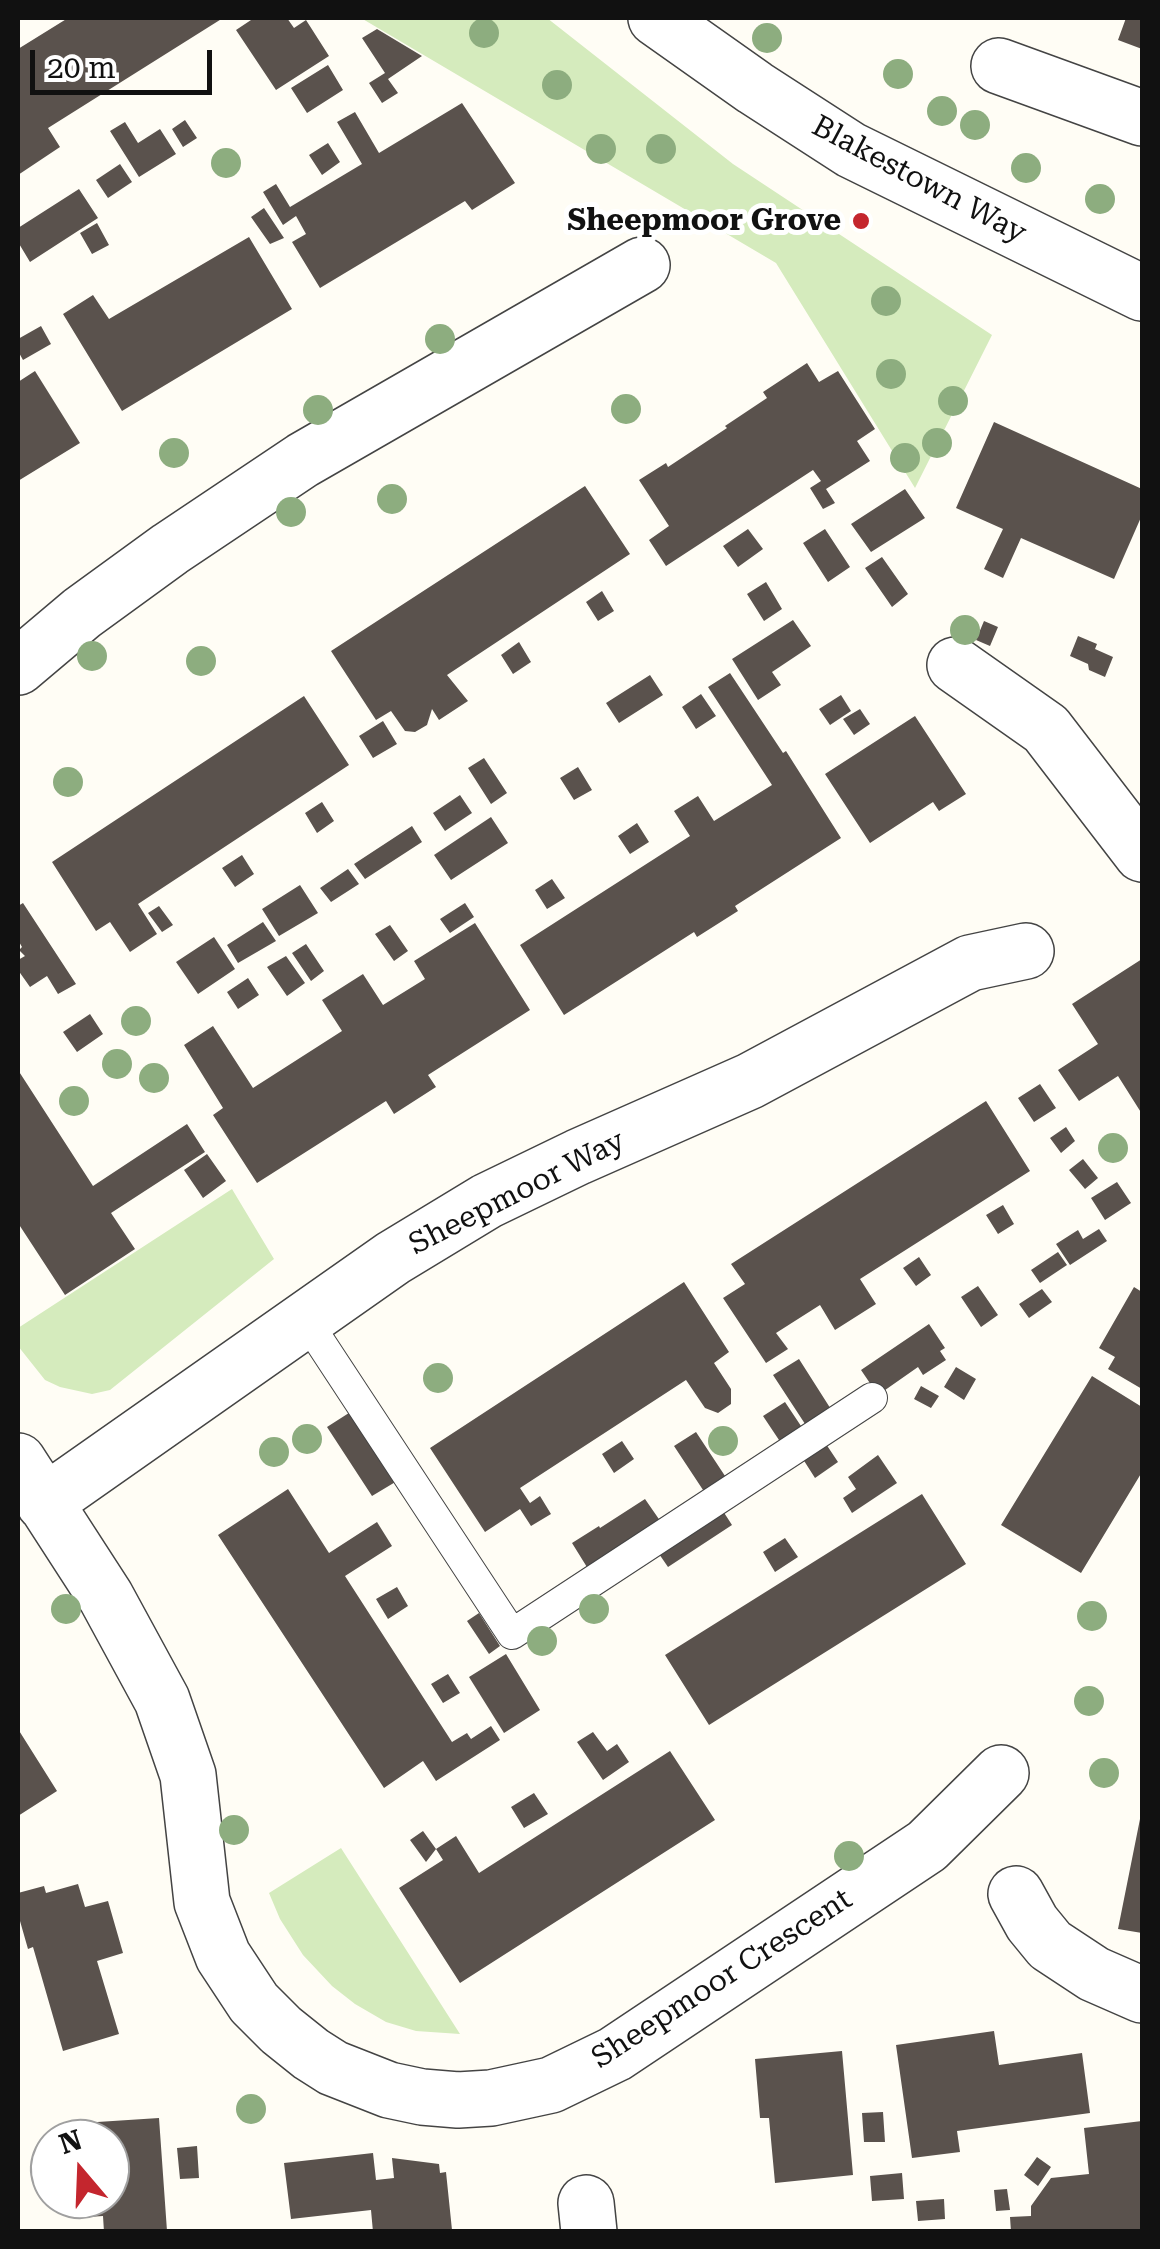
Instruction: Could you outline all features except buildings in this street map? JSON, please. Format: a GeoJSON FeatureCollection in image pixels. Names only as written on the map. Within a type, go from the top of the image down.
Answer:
{"type":"FeatureCollection","features":[{"type":"Feature","properties":{"kind":"street","name":"Blakestown Way"},"geometry":{"type":"LineString","coordinates":[[656,18],[851,150],[1142,293]]}},
{"type":"Feature","properties":{"kind":"street"},"geometry":{"type":"LineString","coordinates":[[999,66],[1142,118]]}},
{"type":"Feature","properties":{"kind":"street"},"geometry":{"type":"LineString","coordinates":[[18,667],[170,548],[304,460],[642,266]]}},
{"type":"Feature","properties":{"kind":"street"},"geometry":{"type":"LineString","coordinates":[[955,665],[1046,728],[1142,854]]}},
{"type":"Feature","properties":{"kind":"street","name":"Sheepmoor Way"},"geometry":{"type":"LineString","coordinates":[[31,1482],[305,1319],[393,1258],[487,1201],[757,1077],[970,963],[1026,951]]}},
{"type":"Feature","properties":{"kind":"street","name":"Sheepmoor Crescent"},"geometry":{"type":"LineString","coordinates":[[31,1482],[106,1597],[166,1709],[188,1775],[202,1902],[223,1956],[254,2004],[281,2030],[334,2068],[389,2090],[458,2100],[492,2098],[552,2085],[614,2054],[927,1846],[1001,1774]]}},
{"type":"Feature","properties":{"kind":"street"},"geometry":{"type":"LineString","coordinates":[[1016,1894],[1050,1945],[1094,1974],[1142,1995]]}},
{"type":"Feature","properties":{"kind":"lane"},"geometry":{"type":"LineString","coordinates":[[305,1319],[512,1634],[872,1398]]}},
{"type":"Feature","properties":{"kind":"green space"},"geometry":{"type":"Polygon","coordinates":[[[361,18],[547,18],[733,164],[992,335],[915,488],[776,263],[361,18]]]}},
{"type":"Feature","properties":{"kind":"green space"},"geometry":{"type":"Polygon","coordinates":[[[232,1189],[274,1259],[110,1390],[92,1394],[45,1380],[18,1346],[18,1328],[232,1189]]]}},
{"type":"Feature","properties":{"kind":"green space"},"geometry":{"type":"Polygon","coordinates":[[[341,1848],[460,2034],[416,2031],[386,2022],[332,1986],[303,1955],[269,1893],[341,1848]]]}},
{"type":"Feature","properties":{"kind":"place","name":"Sheepmoor Grove"},"geometry":{"type":"Point","coordinates":[861,221]}}]}
